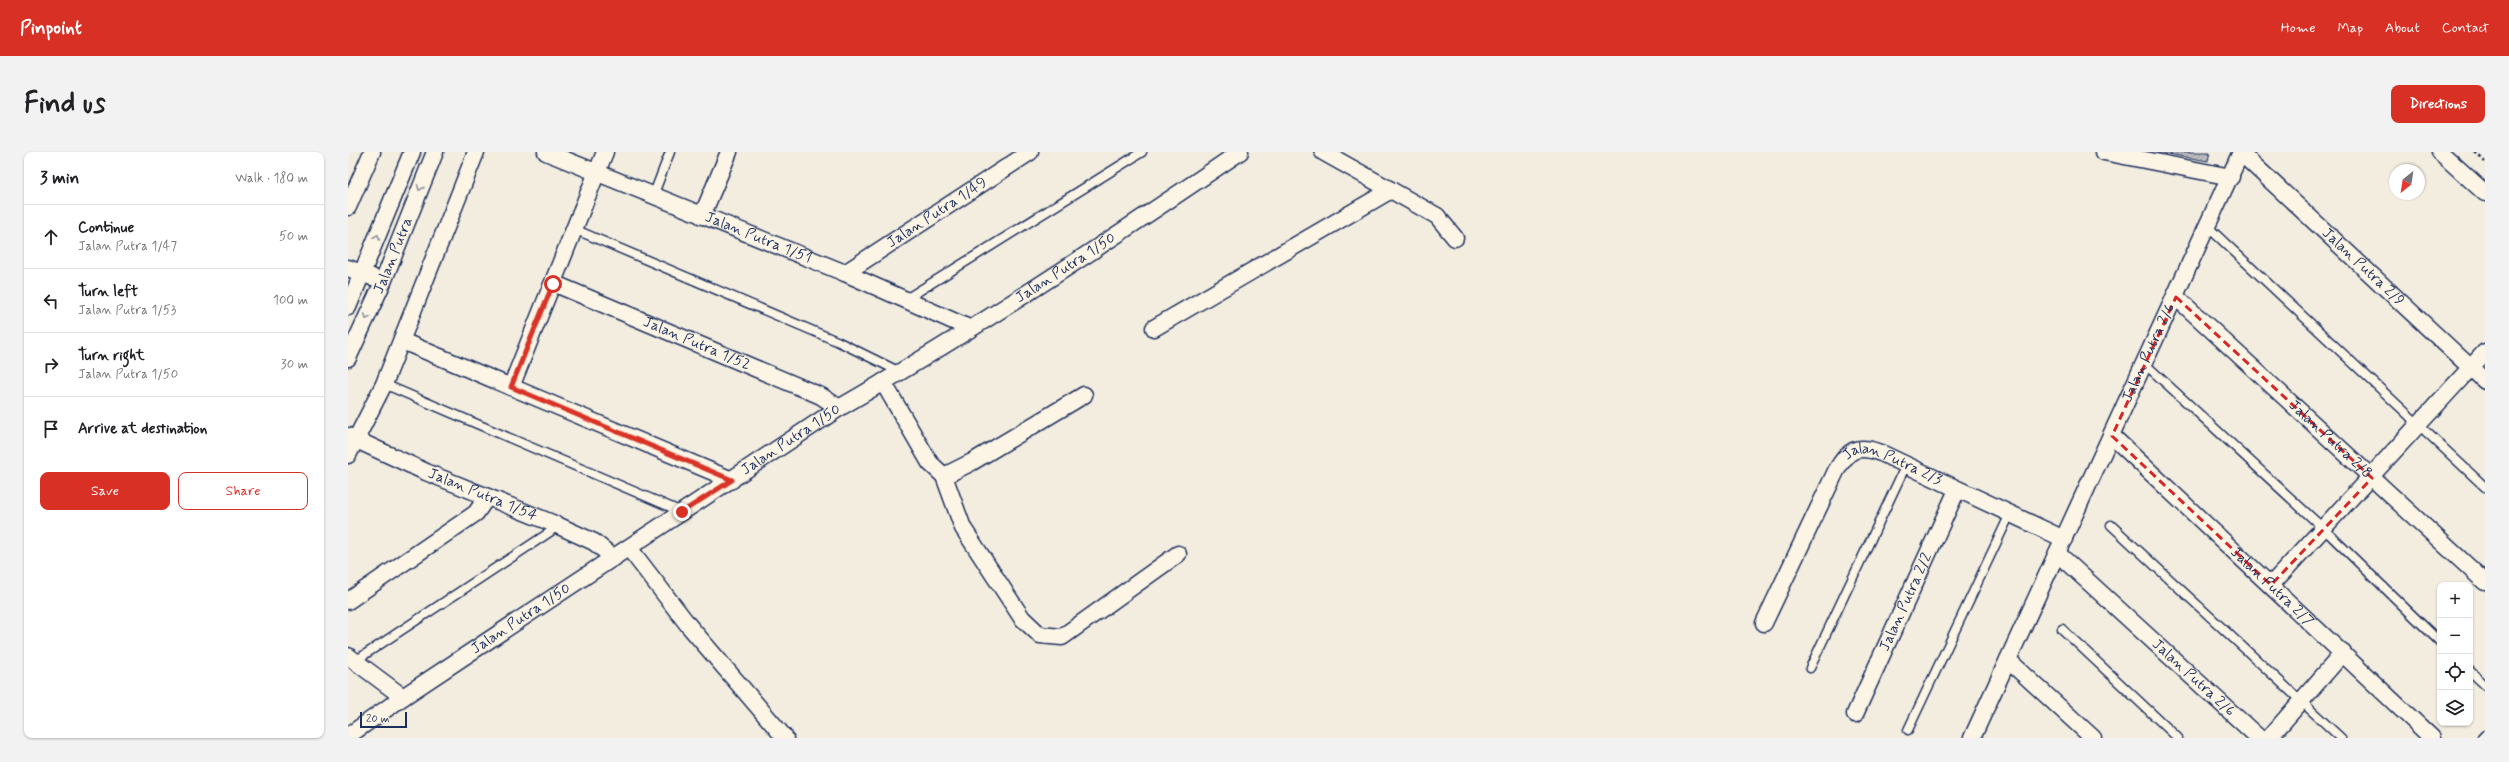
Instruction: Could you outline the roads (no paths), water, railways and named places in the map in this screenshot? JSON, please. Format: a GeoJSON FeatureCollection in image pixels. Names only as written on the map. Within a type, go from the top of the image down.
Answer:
{"type":"FeatureCollection","features":[{"type":"Feature","properties":{"kind":"street"},"geometry":{"type":"LineString","coordinates":[[348,207],[372,152]]}},
{"type":"Feature","properties":{"kind":"street","name":"Jalan Putra"},"geometry":{"type":"LineString","coordinates":[[348,307],[355,271],[412,152]]}},
{"type":"Feature","properties":{"kind":"street","name":"Jalan Putra"},"geometry":{"type":"LineString","coordinates":[[348,358],[383,282],[435,152]]}},
{"type":"Feature","properties":{"kind":"street"},"geometry":{"type":"LineString","coordinates":[[348,455],[352,439],[384,384],[476,152]]}},
{"type":"Feature","properties":{"kind":"street","name":"Jalan Putra 1/51"},"geometry":{"type":"LineString","coordinates":[[546,152],[845,273],[969,328]]}},
{"type":"Feature","properties":{"kind":"street"},"geometry":{"type":"LineString","coordinates":[[511,387],[605,152]]}},
{"type":"Feature","properties":{"kind":"street"},"geometry":{"type":"LineString","coordinates":[[702,216],[729,152]]}},
{"type":"Feature","properties":{"kind":"street","name":"Jalan Putra 1/49"},"geometry":{"type":"LineString","coordinates":[[845,273],[1030,152]]}},
{"type":"Feature","properties":{"kind":"street","name":"Jalan Putra 1/50"},"geometry":{"type":"LineString","coordinates":[[348,736],[402,697],[732,480],[838,408],[901,372],[1121,233],[1240,152]]}},
{"type":"Feature","properties":{"kind":"street"},"geometry":{"type":"LineString","coordinates":[[1323,152],[1438,216],[1455,238]]}},
{"type":"Feature","properties":{"kind":"street"},"geometry":{"type":"LineString","coordinates":[[2104,152],[2231,177]]}},
{"type":"Feature","properties":{"kind":"street"},"geometry":{"type":"LineString","coordinates":[[2440,152],[2485,193]]}},
{"type":"Feature","properties":{"kind":"street","name":"Jalan Putra 2/6"},"geometry":{"type":"LineString","coordinates":[[1972,738],[2241,153]]}},
{"type":"Feature","properties":{"kind":"street","name":"Jalan Putra 2/9"},"geometry":{"type":"LineString","coordinates":[[2241,153],[2485,381]]}},
{"type":"Feature","properties":{"kind":"street"},"geometry":{"type":"LineString","coordinates":[[1154,328],[1391,190]]}},
{"type":"Feature","properties":{"kind":"street"},"geometry":{"type":"LineString","coordinates":[[355,271],[383,282]]}},
{"type":"Feature","properties":{"kind":"street","name":"Jalan Putra 1/52"},"geometry":{"type":"LineString","coordinates":[[553,284],[814,393],[838,408]]}},
{"type":"Feature","properties":{"kind":"street","name":"Jalan Putra 2/8"},"geometry":{"type":"LineString","coordinates":[[2176,297],[2485,582]]}},
{"type":"Feature","properties":{"kind":"street"},"geometry":{"type":"LineString","coordinates":[[402,341],[732,480]]}},
{"type":"Feature","properties":{"kind":"street"},"geometry":{"type":"LineString","coordinates":[[2271,585],[2372,478],[2485,352]]}},
{"type":"Feature","properties":{"kind":"street"},"geometry":{"type":"LineString","coordinates":[[883,382],[930,463],[944,476],[963,528],[1022,618],[1040,635],[1062,637],[1178,554]]}},
{"type":"Feature","properties":{"kind":"street"},"geometry":{"type":"LineString","coordinates":[[944,476],[972,462],[1084,395]]}},
{"type":"Feature","properties":{"kind":"street","name":"Jalan Putra 2/7"},"geometry":{"type":"LineString","coordinates":[[2112,436],[2432,738]]}},
{"type":"Feature","properties":{"kind":"street","name":"Jalan Putra 1/54"},"geometry":{"type":"LineString","coordinates":[[352,439],[487,497],[557,525],[594,542],[614,558]]}},
{"type":"Feature","properties":{"kind":"street","name":"Jalan Putra 2/3"},"geometry":{"type":"LineString","coordinates":[[1764,623],[1836,471],[1847,454],[1853,450],[1870,449],[1906,464],[2010,514],[2060,546]]}},
{"type":"Feature","properties":{"kind":"street","name":"Jalan Putra 2/2"},"geometry":{"type":"LineString","coordinates":[[1855,714],[1958,490]]}},
{"type":"Feature","properties":{"kind":"street"},"geometry":{"type":"LineString","coordinates":[[348,601],[476,513],[487,497]]}},
{"type":"Feature","properties":{"kind":"street","name":"Jalan Putra 2/6"},"geometry":{"type":"LineString","coordinates":[[2060,546],[2259,738]]}},
{"type":"Feature","properties":{"kind":"street"},"geometry":{"type":"LineString","coordinates":[[629,548],[689,626],[785,738]]}},
{"type":"Feature","properties":{"kind":"street"},"geometry":{"type":"LineString","coordinates":[[2269,738],[2343,653]]}},
{"type":"Feature","properties":{"kind":"street"},"geometry":{"type":"LineString","coordinates":[[352,658],[402,697]]}},
{"type":"Feature","properties":{"kind":"street"},"geometry":{"type":"LineString","coordinates":[[2008,660],[2093,738]]}},
{"type":"Feature","properties":{"kind":"lane"},"geometry":{"type":"LineString","coordinates":[[653,196],[670,152]]}},
{"type":"Feature","properties":{"kind":"lane"},"geometry":{"type":"LineString","coordinates":[[906,300],[1142,152]]}},
{"type":"Feature","properties":{"kind":"lane"},"geometry":{"type":"LineString","coordinates":[[2208,227],[2485,487]]}},
{"type":"Feature","properties":{"kind":"lane"},"geometry":{"type":"LineString","coordinates":[[574,229],[839,342],[901,372]]}},
{"type":"Feature","properties":{"kind":"lane"},"geometry":{"type":"LineString","coordinates":[[2145,364],[2324,529],[2437,639]]}},
{"type":"Feature","properties":{"kind":"lane"},"geometry":{"type":"LineString","coordinates":[[384,384],[682,512]]}},
{"type":"Feature","properties":{"kind":"lane"},"geometry":{"type":"LineString","coordinates":[[1810,668],[1906,464]]}},
{"type":"Feature","properties":{"kind":"lane"},"geometry":{"type":"LineString","coordinates":[[1908,730],[2010,514]]}},
{"type":"Feature","properties":{"kind":"lane"},"geometry":{"type":"LineString","coordinates":[[2111,524],[2302,700],[2341,738]]}},
{"type":"Feature","properties":{"kind":"lane"},"geometry":{"type":"LineString","coordinates":[[352,658],[557,525]]}},
{"type":"Feature","properties":{"kind":"lane"},"geometry":{"type":"LineString","coordinates":[[2062,629],[2178,738]]}},
{"type":"Feature","properties":{"kind":"lane"},"geometry":{"type":"LineString","coordinates":[[2473,674],[2485,685]]}},
{"type":"Feature","properties":{"kind":"lane"},"geometry":{"type":"LineString","coordinates":[[2482,738],[2485,735]]}}]}
